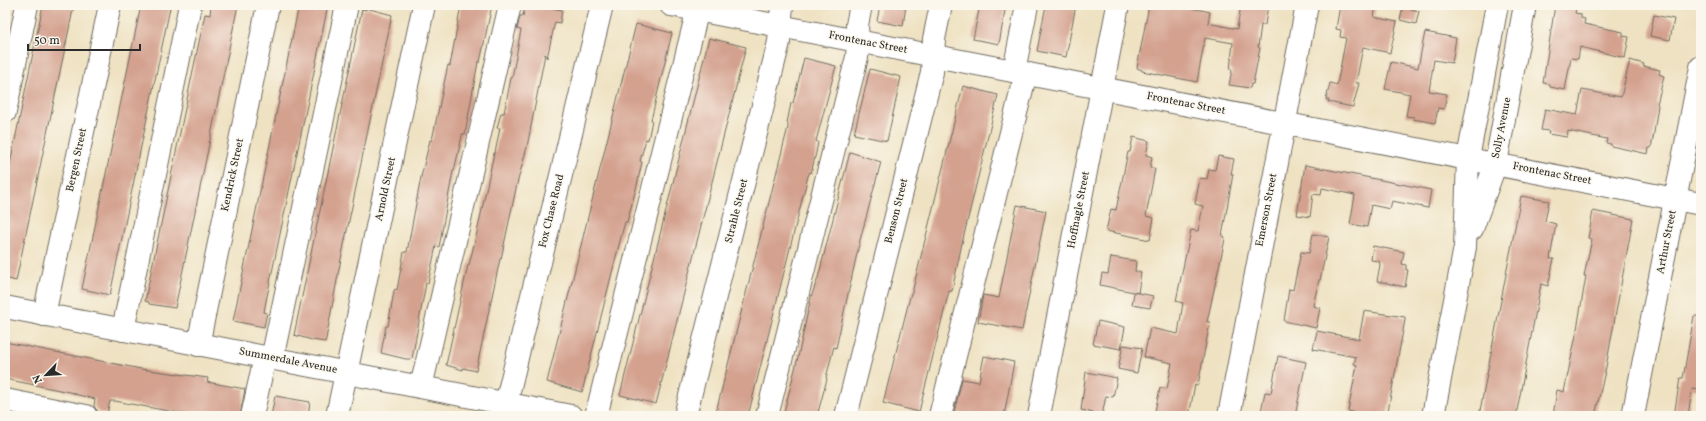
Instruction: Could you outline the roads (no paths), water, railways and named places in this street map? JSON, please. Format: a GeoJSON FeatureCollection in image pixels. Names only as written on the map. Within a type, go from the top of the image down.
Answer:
{"type":"FeatureCollection","features":[{"type":"Feature","properties":{"kind":"street"},"geometry":{"type":"LineString","coordinates":[[5,112],[28,5]]}},
{"type":"Feature","properties":{"kind":"street","name":"Bergen Street"},"geometry":{"type":"LineString","coordinates":[[44,315],[110,5]]}},
{"type":"Feature","properties":{"kind":"street"},"geometry":{"type":"LineString","coordinates":[[123,330],[190,5]]}},
{"type":"Feature","properties":{"kind":"street","name":"Kendrick Street"},"geometry":{"type":"LineString","coordinates":[[198,345],[268,5]]}},
{"type":"Feature","properties":{"kind":"street"},"geometry":{"type":"LineString","coordinates":[[252,416],[268,358],[347,5]]}},
{"type":"Feature","properties":{"kind":"street","name":"Arnold Street"},"geometry":{"type":"LineString","coordinates":[[337,416],[424,5]]}},
{"type":"Feature","properties":{"kind":"street"},"geometry":{"type":"LineString","coordinates":[[421,387],[510,5]]}},
{"type":"Feature","properties":{"kind":"street","name":"Fox Chase Road"},"geometry":{"type":"LineString","coordinates":[[504,410],[602,5]]}},
{"type":"Feature","properties":{"kind":"street","name":"Frontenac Street"},"geometry":{"type":"LineString","coordinates":[[671,5],[782,16],[858,41],[1284,122],[1701,204]]}},
{"type":"Feature","properties":{"kind":"street"},"geometry":{"type":"LineString","coordinates":[[767,416],[857,57],[857,25],[861,5]]}},
{"type":"Feature","properties":{"kind":"street","name":"Benson Street"},"geometry":{"type":"LineString","coordinates":[[846,416],[932,72],[934,39],[941,5]]}},
{"type":"Feature","properties":{"kind":"street"},"geometry":{"type":"LineString","coordinates":[[940,416],[1020,72],[1027,5]]}},
{"type":"Feature","properties":{"kind":"street","name":"Hoffnagle Street"},"geometry":{"type":"LineString","coordinates":[[1039,416],[1118,5]]}},
{"type":"Feature","properties":{"kind":"street","name":"Emerson Street"},"geometry":{"type":"LineString","coordinates":[[1229,416],[1307,5]]}},
{"type":"Feature","properties":{"kind":"street","name":"Solly Avenue"},"geometry":{"type":"LineString","coordinates":[[1433,416],[1465,247],[1468,158],[1497,5]]}},
{"type":"Feature","properties":{"kind":"street","name":"Solly Avenue"},"geometry":{"type":"LineString","coordinates":[[1465,247],[1496,163],[1525,5]]}},
{"type":"Feature","properties":{"kind":"street"},"geometry":{"type":"LineString","coordinates":[[596,416],[698,8]]}},
{"type":"Feature","properties":{"kind":"street","name":"Strahle Street"},"geometry":{"type":"LineString","coordinates":[[685,416],[778,42],[782,16]]}},
{"type":"Feature","properties":{"kind":"street","name":"Arthur Street"},"geometry":{"type":"LineString","coordinates":[[1633,416],[1701,67]]}},
{"type":"Feature","properties":{"kind":"street","name":"Summerdale Avenue"},"geometry":{"type":"LineString","coordinates":[[5,307],[421,387],[504,410],[571,416]]}},
{"type":"Feature","properties":{"kind":"street"},"geometry":{"type":"LineString","coordinates":[[5,400],[86,416]]}}]}
